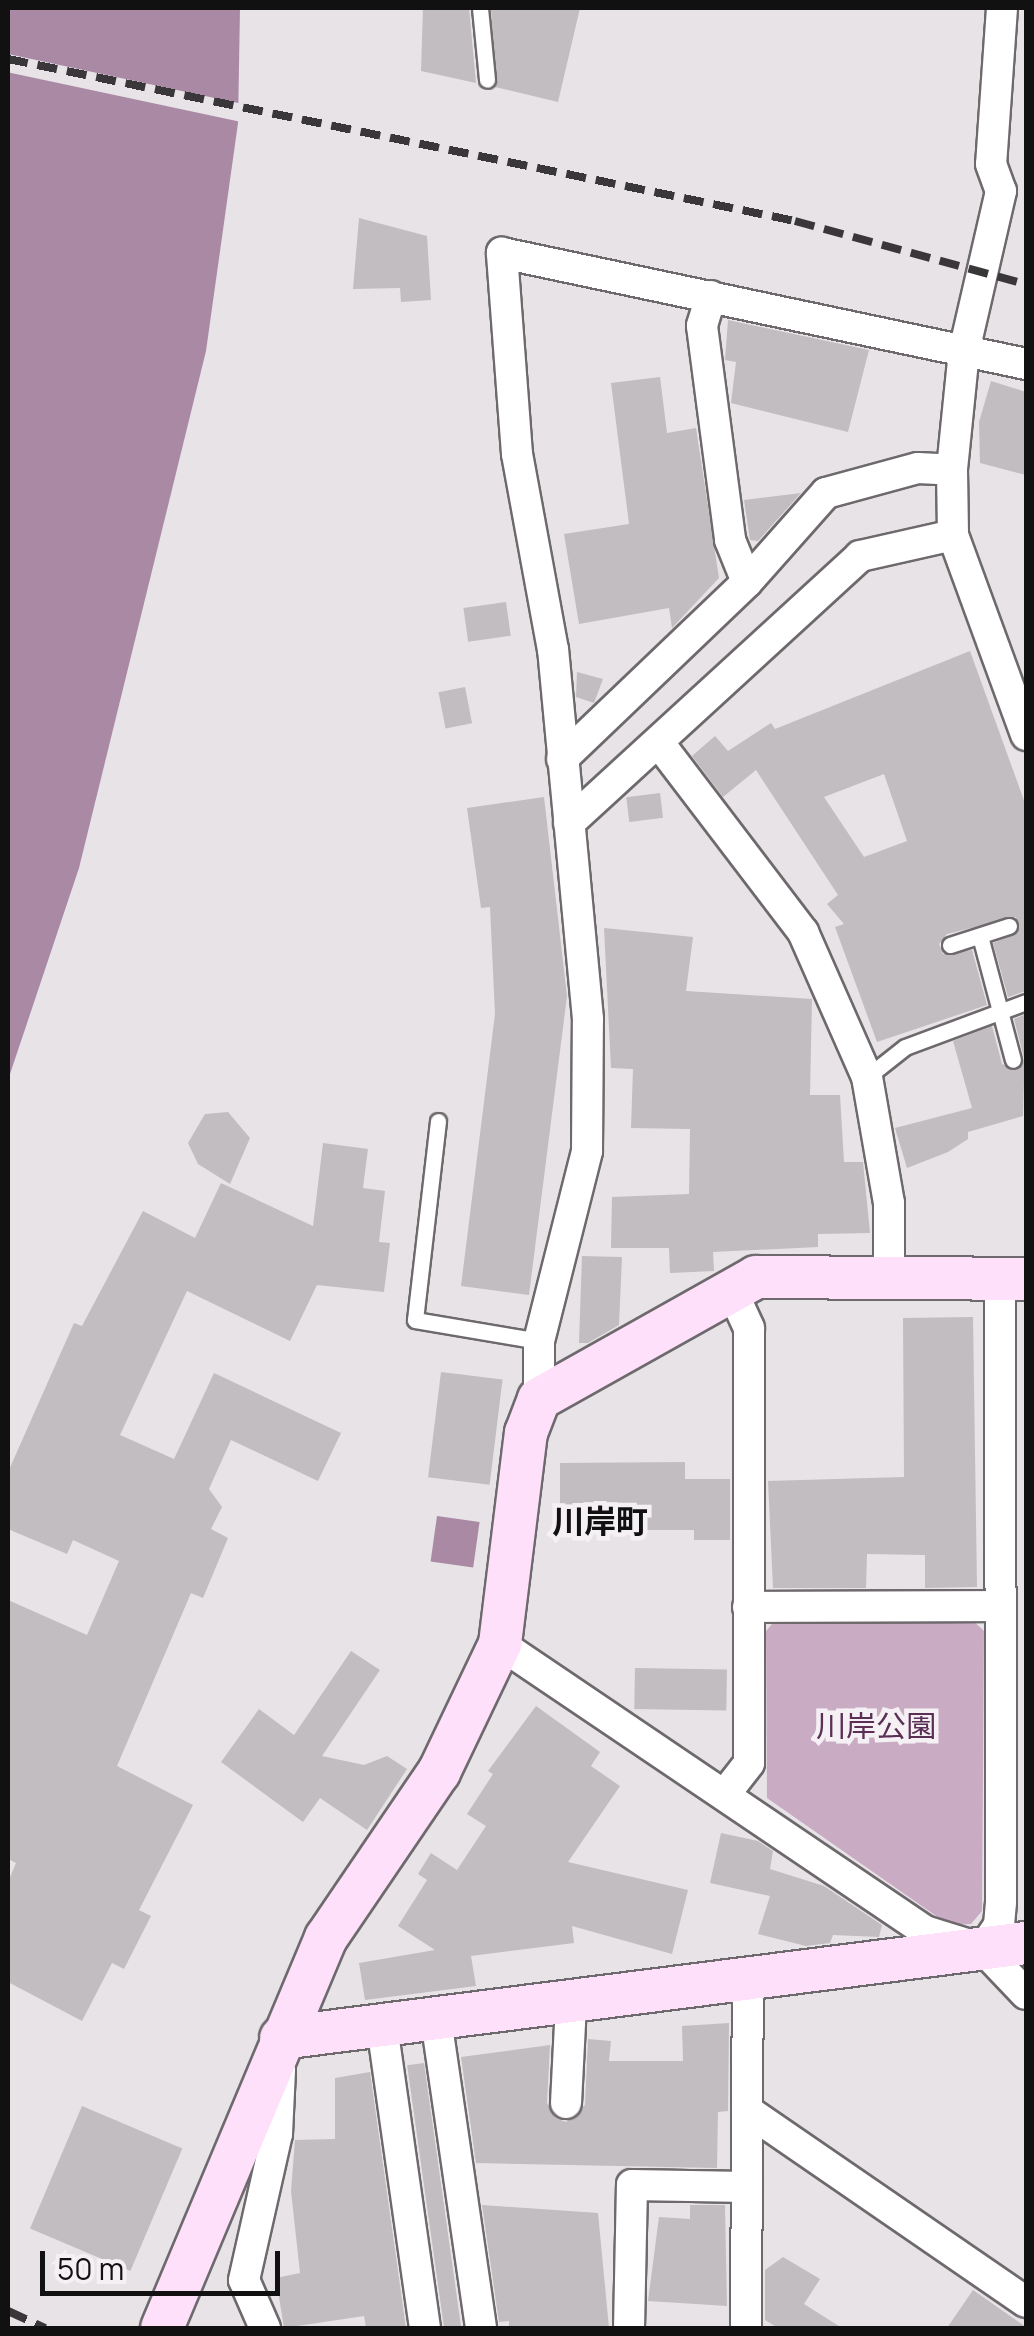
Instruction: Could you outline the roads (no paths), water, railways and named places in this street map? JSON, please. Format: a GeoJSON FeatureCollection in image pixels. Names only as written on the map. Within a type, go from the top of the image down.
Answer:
{"type":"FeatureCollection","features":[{"type":"Feature","properties":{"kind":"street"},"geometry":{"type":"LineString","coordinates":[[1002,8],[991,164],[1014,196],[964,351],[952,470],[953,535],[1026,735]]}},
{"type":"Feature","properties":{"kind":"street"},"geometry":{"type":"LineString","coordinates":[[162,2328],[326,1938],[438,1772],[500,1644],[526,1433],[539,1399],[538,1341],[587,1150],[588,1018],[553,650],[517,454],[502,253],[1026,364]]}},
{"type":"Feature","properties":{"kind":"street"},"geometry":{"type":"LineString","coordinates":[[711,296],[702,326],[730,540],[747,582]]}},
{"type":"Feature","properties":{"kind":"street"},"geometry":{"type":"LineString","coordinates":[[562,758],[747,582],[826,494],[918,468],[952,470]]}},
{"type":"Feature","properties":{"kind":"street"},"geometry":{"type":"LineString","coordinates":[[569,824],[860,556],[953,535]]}},
{"type":"Feature","properties":{"kind":"street"},"geometry":{"type":"LineString","coordinates":[[659,743],[803,932],[866,1076],[890,1203],[889,1277]]}},
{"type":"Feature","properties":{"kind":"street"},"geometry":{"type":"LineString","coordinates":[[539,1399],[756,1277],[1013,1278],[998,1606],[1001,1904],[999,1925],[983,1948]]}},
{"type":"Feature","properties":{"kind":"street"},"geometry":{"type":"LineString","coordinates":[[725,1794],[749,1763],[749,1328],[732,1292]]}},
{"type":"Feature","properties":{"kind":"street"},"geometry":{"type":"LineString","coordinates":[[748,1607],[998,1606]]}},
{"type":"Feature","properties":{"kind":"street"},"geometry":{"type":"LineString","coordinates":[[500,1644],[925,1930],[983,1948],[1026,1994]]}},
{"type":"Feature","properties":{"kind":"street"},"geometry":{"type":"LineString","coordinates":[[281,2038],[1026,1943]]}},
{"type":"Feature","properties":{"kind":"street"},"geometry":{"type":"LineString","coordinates":[[746,2328],[748,1981]]}},
{"type":"Feature","properties":{"kind":"street"},"geometry":{"type":"LineString","coordinates":[[566,2102],[571,2003]]}},
{"type":"Feature","properties":{"kind":"street"},"geometry":{"type":"LineString","coordinates":[[436,2019],[481,2328]]}},
{"type":"Feature","properties":{"kind":"street"},"geometry":{"type":"LineString","coordinates":[[382,2026],[425,2328]]}},
{"type":"Feature","properties":{"kind":"street"},"geometry":{"type":"LineString","coordinates":[[265,2328],[244,2280],[276,2134],[281,2038]]}},
{"type":"Feature","properties":{"kind":"street"},"geometry":{"type":"LineString","coordinates":[[748,2111],[1026,2302]]}},
{"type":"Feature","properties":{"kind":"street"},"geometry":{"type":"LineString","coordinates":[[629,2328],[632,2185],[748,2187]]}},
{"type":"Feature","properties":{"kind":"lane"},"geometry":{"type":"LineString","coordinates":[[480,8],[487,80]]}},
{"type":"Feature","properties":{"kind":"lane"},"geometry":{"type":"LineString","coordinates":[[950,945],[1009,926]]}},
{"type":"Feature","properties":{"kind":"lane"},"geometry":{"type":"LineString","coordinates":[[980,936],[1004,1010],[1014,1060]]}},
{"type":"Feature","properties":{"kind":"lane"},"geometry":{"type":"LineString","coordinates":[[866,1076],[905,1046],[1026,1002]]}},
{"type":"Feature","properties":{"kind":"lane"},"geometry":{"type":"LineString","coordinates":[[438,1122],[415,1320],[538,1341]]}},
{"type":"Feature","properties":{"kind":"railway"},"geometry":{"type":"LineString","coordinates":[[8,59],[795,221],[1026,284]]}},
{"type":"Feature","properties":{"kind":"railway"},"geometry":{"type":"LineString","coordinates":[[8,2311],[45,2328]]}},
{"type":"Feature","properties":{"kind":"district","name":"川岸町"},"geometry":{"type":"Point","coordinates":[600,1521]}},
{"type":"Feature","properties":{"kind":"park label","name":"川岸公園"},"geometry":{"type":"Point","coordinates":[876,1726]}}]}
